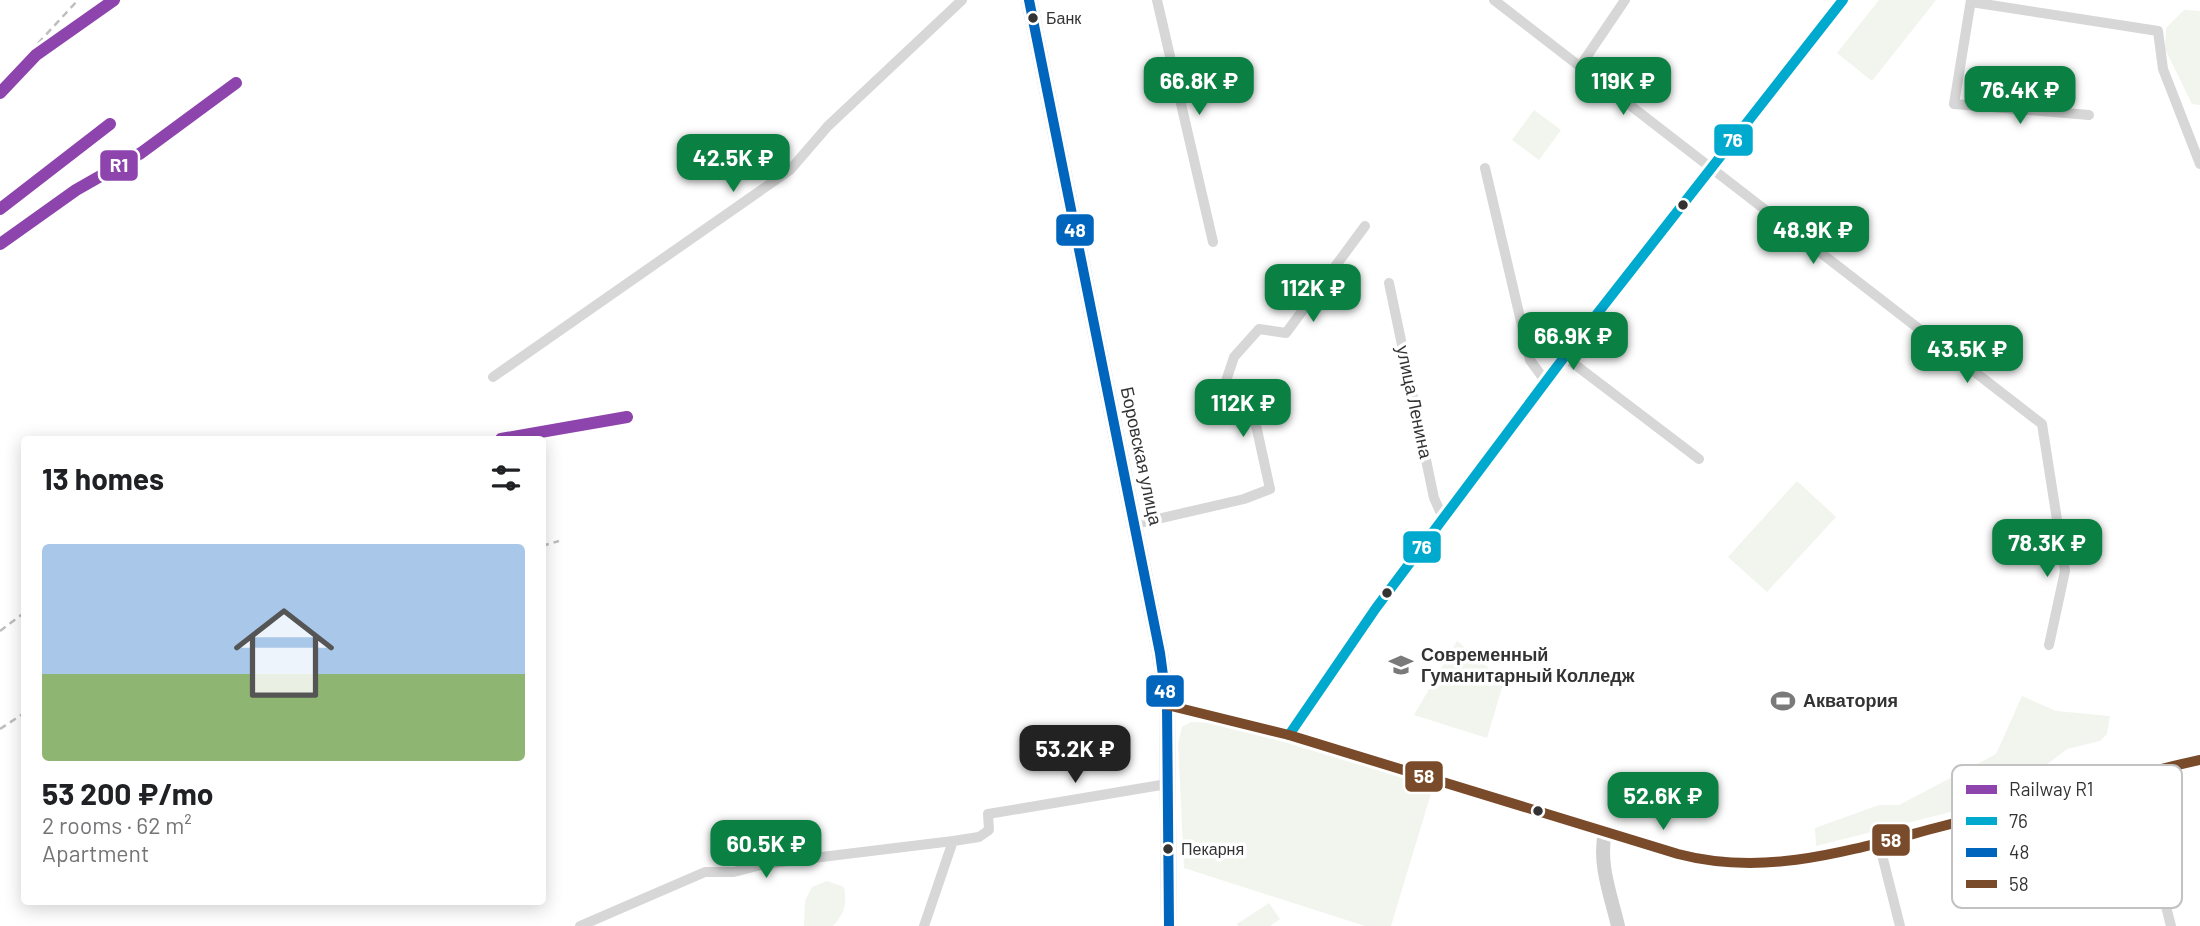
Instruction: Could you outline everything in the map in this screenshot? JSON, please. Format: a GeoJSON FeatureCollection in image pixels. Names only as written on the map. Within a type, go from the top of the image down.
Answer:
{"type":"FeatureCollection","features":[{"type":"Feature","properties":{"kind":"main road","name":"Боровская улица"},"geometry":{"type":"LineString","coordinates":[[1029,0],[1136,524],[1167,705],[1169,926]]}},
{"type":"Feature","properties":{"kind":"street"},"geometry":{"type":"LineString","coordinates":[[494,377],[790,170],[828,126],[962,0]]}},
{"type":"Feature","properties":{"kind":"street"},"geometry":{"type":"LineString","coordinates":[[1157,0],[1213,242]]}},
{"type":"Feature","properties":{"kind":"street"},"geometry":{"type":"LineString","coordinates":[[1494,0],[2042,424],[2065,570],[2049,645]]}},
{"type":"Feature","properties":{"kind":"street"},"geometry":{"type":"LineString","coordinates":[[1581,65],[1625,0]]}},
{"type":"Feature","properties":{"kind":"street"},"geometry":{"type":"LineString","coordinates":[[1289,735],[1376,608],[1546,382],[1843,0]]}},
{"type":"Feature","properties":{"kind":"street"},"geometry":{"type":"LineString","coordinates":[[2089,115],[1954,104],[1971,1],[2158,30],[2163,69],[2200,164]]}},
{"type":"Feature","properties":{"kind":"street"},"geometry":{"type":"LineString","coordinates":[[1485,168],[1530,360],[1546,382]]}},
{"type":"Feature","properties":{"kind":"street"},"geometry":{"type":"LineString","coordinates":[[1136,524],[1244,499],[1270,489],[1252,407],[1225,384],[1234,357],[1259,329],[1286,333],[1366,226]]}},
{"type":"Feature","properties":{"kind":"street","name":"улица Ленина"},"geometry":{"type":"LineString","coordinates":[[1389,283],[1434,498],[1444,520]]}},
{"type":"Feature","properties":{"kind":"street"},"geometry":{"type":"LineString","coordinates":[[1565,357],[1699,459]]}},
{"type":"Feature","properties":{"kind":"street"},"geometry":{"type":"LineString","coordinates":[[1167,705],[1289,735],[1696,859],[1758,865],[1879,843],[1952,824]]}},
{"type":"Feature","properties":{"kind":"street"},"geometry":{"type":"LineString","coordinates":[[2182,765],[2200,760]]}},
{"type":"Feature","properties":{"kind":"street"},"geometry":{"type":"LineString","coordinates":[[580,926],[705,872],[734,872],[764,864],[979,837],[989,830],[988,814],[1167,784]]}},
{"type":"Feature","properties":{"kind":"street"},"geometry":{"type":"LineString","coordinates":[[1605,833],[1603,863],[1618,926]]}},
{"type":"Feature","properties":{"kind":"street"},"geometry":{"type":"LineString","coordinates":[[925,926],[953,841]]}},
{"type":"Feature","properties":{"kind":"street"},"geometry":{"type":"LineString","coordinates":[[1879,843],[1900,926]]}},
{"type":"Feature","properties":{"kind":"street"},"geometry":{"type":"LineString","coordinates":[[2166,908],[2171,926]]}},
{"type":"Feature","properties":{"kind":"shaded area"},"geometry":{"type":"Polygon","coordinates":[[[1879,0],[1936,0],[1872,81],[1837,53],[1879,0]]]}},
{"type":"Feature","properties":{"kind":"shaded area"},"geometry":{"type":"Polygon","coordinates":[[[2184,10],[2200,11],[2200,105],[2192,104],[2165,49],[2166,28],[2184,10]]]}},
{"type":"Feature","properties":{"kind":"shaded area"},"geometry":{"type":"Polygon","coordinates":[[[1534,110],[1561,130],[1539,160],[1512,140],[1534,110]]]}},
{"type":"Feature","properties":{"kind":"shaded area"},"geometry":{"type":"Polygon","coordinates":[[[1797,481],[1836,517],[1767,592],[1728,557],[1797,481]]]}},
{"type":"Feature","properties":{"kind":"shaded area"},"geometry":{"type":"Polygon","coordinates":[[[1457,641],[1504,681],[1487,738],[1414,715],[1457,641]]]}},
{"type":"Feature","properties":{"kind":"shaded area"},"geometry":{"type":"Polygon","coordinates":[[[2022,696],[2056,711],[2110,716],[2107,734],[2100,741],[2067,749],[2046,765],[1975,765],[1996,754],[2022,696]]]}},
{"type":"Feature","properties":{"kind":"shaded area"},"geometry":{"type":"Polygon","coordinates":[[[1191,722],[1218,723],[1409,778],[1432,790],[1391,926],[1365,926],[1184,868],[1178,743],[1182,727],[1191,722]]]}},
{"type":"Feature","properties":{"kind":"shaded area"},"geometry":{"type":"Polygon","coordinates":[[[1952,777],[1952,812],[1816,846],[1815,828],[1879,805],[1899,805],[1952,777]]]}},
{"type":"Feature","properties":{"kind":"shaded area"},"geometry":{"type":"Polygon","coordinates":[[[827,881],[844,887],[843,912],[833,926],[804,926],[805,901],[812,887],[827,881]]]}},
{"type":"Feature","properties":{"kind":"shaded area"},"geometry":{"type":"Polygon","coordinates":[[[1269,903],[1280,919],[1270,926],[1238,926],[1237,924],[1269,903]]]}},
{"type":"Feature","properties":{"kind":"railway"},"geometry":{"type":"LineString","coordinates":[[30,52],[78,0]]}},
{"type":"Feature","properties":{"kind":"railway"},"geometry":{"type":"LineString","coordinates":[[0,93],[36,55],[114,0]]}},
{"type":"Feature","properties":{"kind":"railway"},"geometry":{"type":"LineString","coordinates":[[0,244],[76,190],[141,153],[236,83]]}},
{"type":"Feature","properties":{"kind":"railway"},"geometry":{"type":"LineString","coordinates":[[0,209],[110,124]]}},
{"type":"Feature","properties":{"kind":"railway"},"geometry":{"type":"LineString","coordinates":[[518,436],[627,417]]}},
{"type":"Feature","properties":{"kind":"railway"},"geometry":{"type":"LineString","coordinates":[[546,545],[559,541]]}},
{"type":"Feature","properties":{"kind":"railway"},"geometry":{"type":"LineString","coordinates":[[0,631],[21,615]]}},
{"type":"Feature","properties":{"kind":"railway"},"geometry":{"type":"LineString","coordinates":[[0,729],[21,715]]}},
{"type":"Feature","properties":{"kind":"rail line","name":"R1"},"geometry":{"type":"LineString","coordinates":[[0,93],[36,55],[114,0]]}},
{"type":"Feature","properties":{"kind":"rail line","name":"R1"},"geometry":{"type":"LineString","coordinates":[[0,244],[76,190],[141,153],[236,83]]}},
{"type":"Feature","properties":{"kind":"rail line","name":"R1"},"geometry":{"type":"LineString","coordinates":[[0,209],[110,124]]}},
{"type":"Feature","properties":{"kind":"rail line","name":"R1"},"geometry":{"type":"LineString","coordinates":[[518,436],[627,417]]}},
{"type":"Feature","properties":{"kind":"transit line","name":"48"},"geometry":{"type":"LineString","coordinates":[[1029,0],[1160,653],[1167,705],[1169,926]]}},
{"type":"Feature","properties":{"kind":"transit line","name":"76"},"geometry":{"type":"LineString","coordinates":[[1289,735],[1376,608],[1586,328],[1843,0]]}},
{"type":"Feature","properties":{"kind":"transit line","name":"58"},"geometry":{"type":"LineString","coordinates":[[1167,705],[1289,735],[1678,854],[1712,861],[1745,863],[1811,858],[1952,823]]}},
{"type":"Feature","properties":{"kind":"transit line","name":"58"},"geometry":{"type":"LineString","coordinates":[[2179,765],[2200,760]]}},
{"type":"Feature","properties":{"kind":"place","name":"Банк"},"geometry":{"type":"Point","coordinates":[1033,18]}},
{"type":"Feature","properties":{"kind":"place","name":"Современный Гуманитарный Колледж"},"geometry":{"type":"Point","coordinates":[1401,665]}},
{"type":"Feature","properties":{"kind":"place","name":"Акватория"},"geometry":{"type":"Point","coordinates":[1783,701]}},
{"type":"Feature","properties":{"kind":"place","name":"Пекарня"},"geometry":{"type":"Point","coordinates":[1168,849]}}]}
